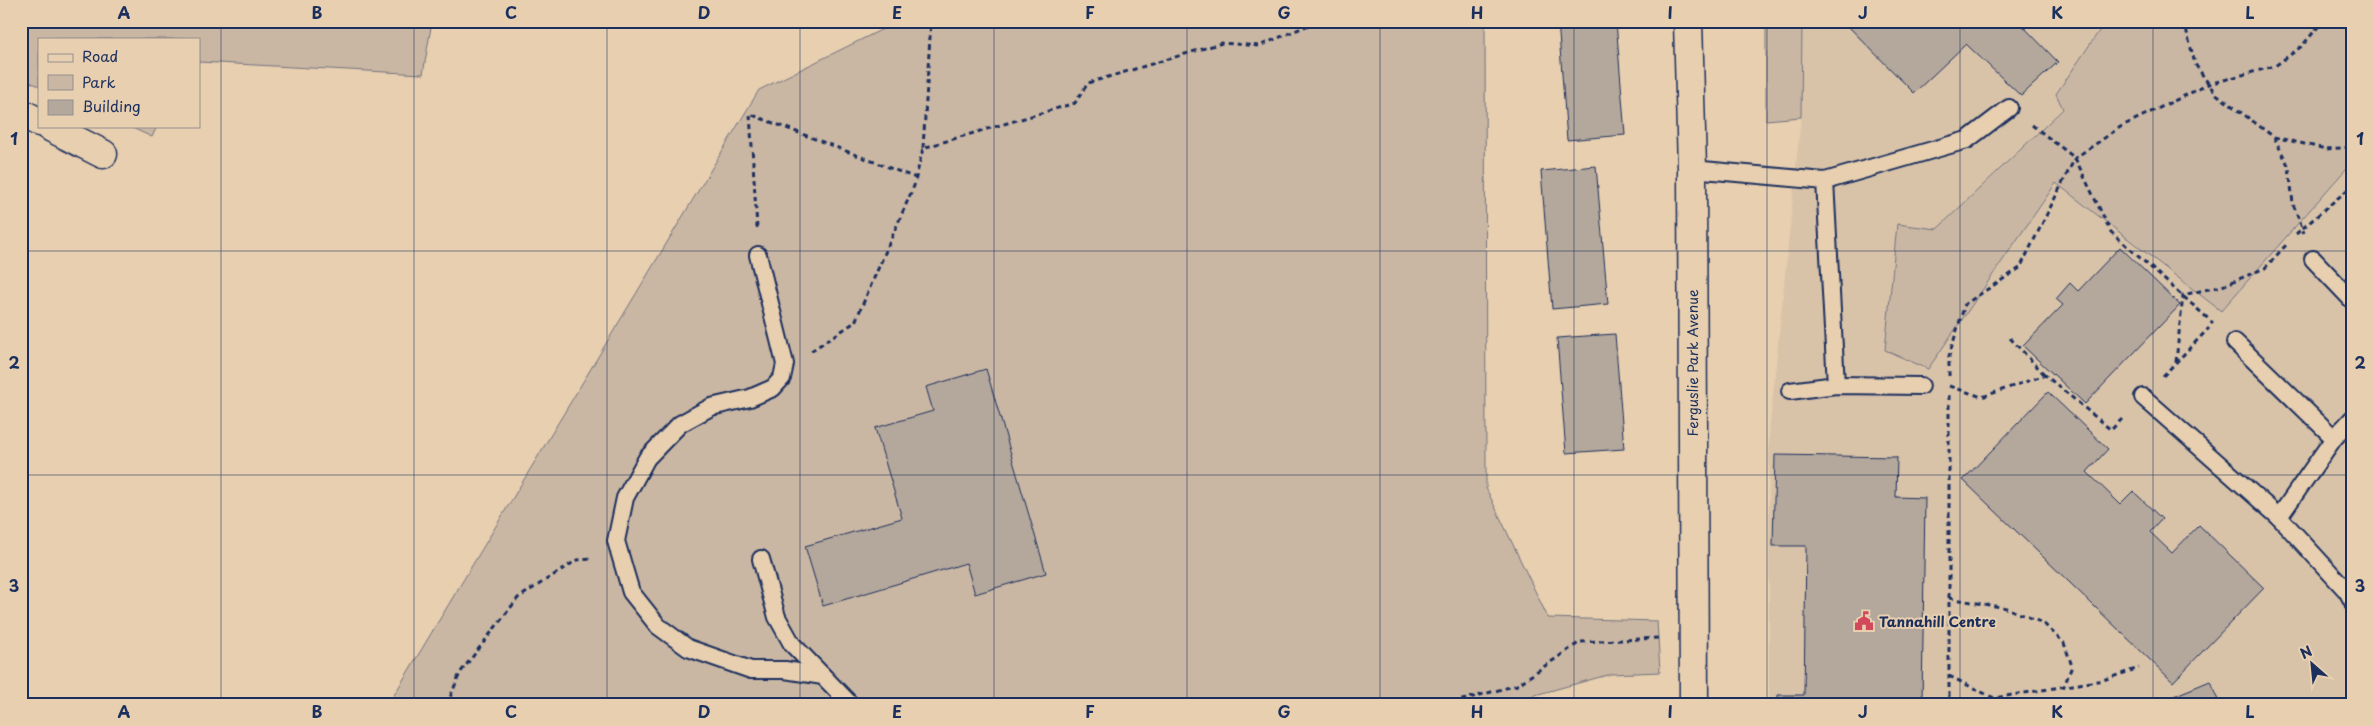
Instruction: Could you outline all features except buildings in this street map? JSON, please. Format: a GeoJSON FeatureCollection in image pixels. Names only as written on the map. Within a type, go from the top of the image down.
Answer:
{"type":"FeatureCollection","features":[{"type":"Feature","properties":{"kind":"street","name":"Ferguslie Park Avenue"},"geometry":{"type":"LineString","coordinates":[[1688,21],[1692,169],[1694,705]]}},
{"type":"Feature","properties":{"kind":"street"},"geometry":{"type":"LineString","coordinates":[[21,113],[38,122]]}},
{"type":"Feature","properties":{"kind":"street"},"geometry":{"type":"LineString","coordinates":[[52,128],[103,154]]}},
{"type":"Feature","properties":{"kind":"lane"},"geometry":{"type":"LineString","coordinates":[[1692,169],[1825,180],[1967,140],[2009,108]]}},
{"type":"Feature","properties":{"kind":"lane"},"geometry":{"type":"LineString","coordinates":[[1825,180],[1836,385]]}},
{"type":"Feature","properties":{"kind":"lane"},"geometry":{"type":"LineString","coordinates":[[758,255],[784,364],[782,378],[773,388],[750,398],[711,407],[680,424],[647,458],[625,498],[616,541],[631,592],[658,626],[688,648],[751,670],[785,670],[823,676]]}},
{"type":"Feature","properties":{"kind":"lane"},"geometry":{"type":"LineString","coordinates":[[2314,259],[2353,301]]}},
{"type":"Feature","properties":{"kind":"lane"},"geometry":{"type":"LineString","coordinates":[[2235,342],[2334,438]]}},
{"type":"Feature","properties":{"kind":"lane"},"geometry":{"type":"LineString","coordinates":[[1790,391],[1836,385],[1921,386]]}},
{"type":"Feature","properties":{"kind":"lane"},"geometry":{"type":"LineString","coordinates":[[2143,396],[2278,517],[2347,591],[2353,602]]}},
{"type":"Feature","properties":{"kind":"lane"},"geometry":{"type":"LineString","coordinates":[[2278,517],[2334,438],[2353,418]]}},
{"type":"Feature","properties":{"kind":"lane"},"geometry":{"type":"LineString","coordinates":[[762,559],[777,617],[792,644],[851,705]]}},
{"type":"Feature","properties":{"kind":"path"},"geometry":{"type":"LineString","coordinates":[[784,370],[855,322],[916,178],[922,148],[931,21]]}},
{"type":"Feature","properties":{"kind":"path"},"geometry":{"type":"LineString","coordinates":[[922,148],[1075,104],[1088,83],[1222,43],[1259,46],[1318,21]]}},
{"type":"Feature","properties":{"kind":"path"},"geometry":{"type":"LineString","coordinates":[[2184,21],[2195,64],[2215,93],[2274,137],[2326,149],[2353,147]]}},
{"type":"Feature","properties":{"kind":"path"},"geometry":{"type":"LineString","coordinates":[[1949,700],[1949,356],[1965,304],[2020,268],[2075,158],[2122,126],[2209,84],[2275,66],[2302,46],[2323,21]]}},
{"type":"Feature","properties":{"kind":"path"},"geometry":{"type":"LineString","coordinates":[[2009,108],[2075,158],[2111,232],[2214,323],[2111,430],[2045,375],[2010,338]]}},
{"type":"Feature","properties":{"kind":"path"},"geometry":{"type":"LineString","coordinates":[[758,255],[750,114],[916,178]]}},
{"type":"Feature","properties":{"kind":"path"},"geometry":{"type":"LineString","coordinates":[[2274,137],[2289,167],[2293,204],[2314,259]]}},
{"type":"Feature","properties":{"kind":"path"},"geometry":{"type":"LineString","coordinates":[[2183,295],[2222,286],[2265,268],[2302,228],[2353,185]]}},
{"type":"Feature","properties":{"kind":"path"},"geometry":{"type":"LineString","coordinates":[[2176,362],[2183,295]]}},
{"type":"Feature","properties":{"kind":"path"},"geometry":{"type":"LineString","coordinates":[[1949,386],[1982,397],[2045,375]]}},
{"type":"Feature","properties":{"kind":"path"},"geometry":{"type":"LineString","coordinates":[[447,705],[460,673],[518,598],[578,560],[621,557]]}},
{"type":"Feature","properties":{"kind":"path"},"geometry":{"type":"LineString","coordinates":[[1949,598],[2006,608],[2042,623],[2064,643],[2072,666],[2063,686]]}},
{"type":"Feature","properties":{"kind":"path"},"geometry":{"type":"LineString","coordinates":[[1444,705],[1517,685],[1580,642],[1694,637]]}},
{"type":"Feature","properties":{"kind":"path"},"geometry":{"type":"LineString","coordinates":[[1949,676],[1994,698],[2103,680],[2139,668]]}},
{"type":"Feature","properties":{"kind":"shaded area"},"geometry":{"type":"Polygon","coordinates":[[[1802,21],[2106,21],[2056,94],[2063,108],[1937,229],[1928,368],[2056,183],[2221,311],[2353,161],[2353,705],[1769,705],[1769,434],[1801,117],[1802,21]]]}},
{"type":"Feature","properties":{"kind":"green space"},"geometry":{"type":"Polygon","coordinates":[[[21,21],[432,21],[423,74],[200,62],[200,38],[38,38],[38,86],[21,78],[21,21]]]}},
{"type":"Feature","properties":{"kind":"green space"},"geometry":{"type":"Polygon","coordinates":[[[899,21],[1485,21],[1486,488],[1548,618],[1657,621],[1660,672],[1611,674],[1499,705],[388,705],[759,90],[899,21]]]}},
{"type":"Feature","properties":{"kind":"green space"},"geometry":{"type":"Polygon","coordinates":[[[1766,21],[1802,21],[1801,117],[1766,120],[1766,21]]]}},
{"type":"Feature","properties":{"kind":"green space"},"geometry":{"type":"Polygon","coordinates":[[[2106,21],[2353,21],[2353,161],[2221,311],[2056,183],[1928,369],[1885,350],[1897,224],[1937,229],[2063,109],[2056,94],[2106,21]]]}},
{"type":"Feature","properties":{"kind":"green space"},"geometry":{"type":"Polygon","coordinates":[[[132,128],[156,128],[152,137],[132,128]]]}},
{"type":"Feature","properties":{"kind":"place","name":"Tannahill Centre"},"geometry":{"type":"Point","coordinates":[1864,621]}}]}
